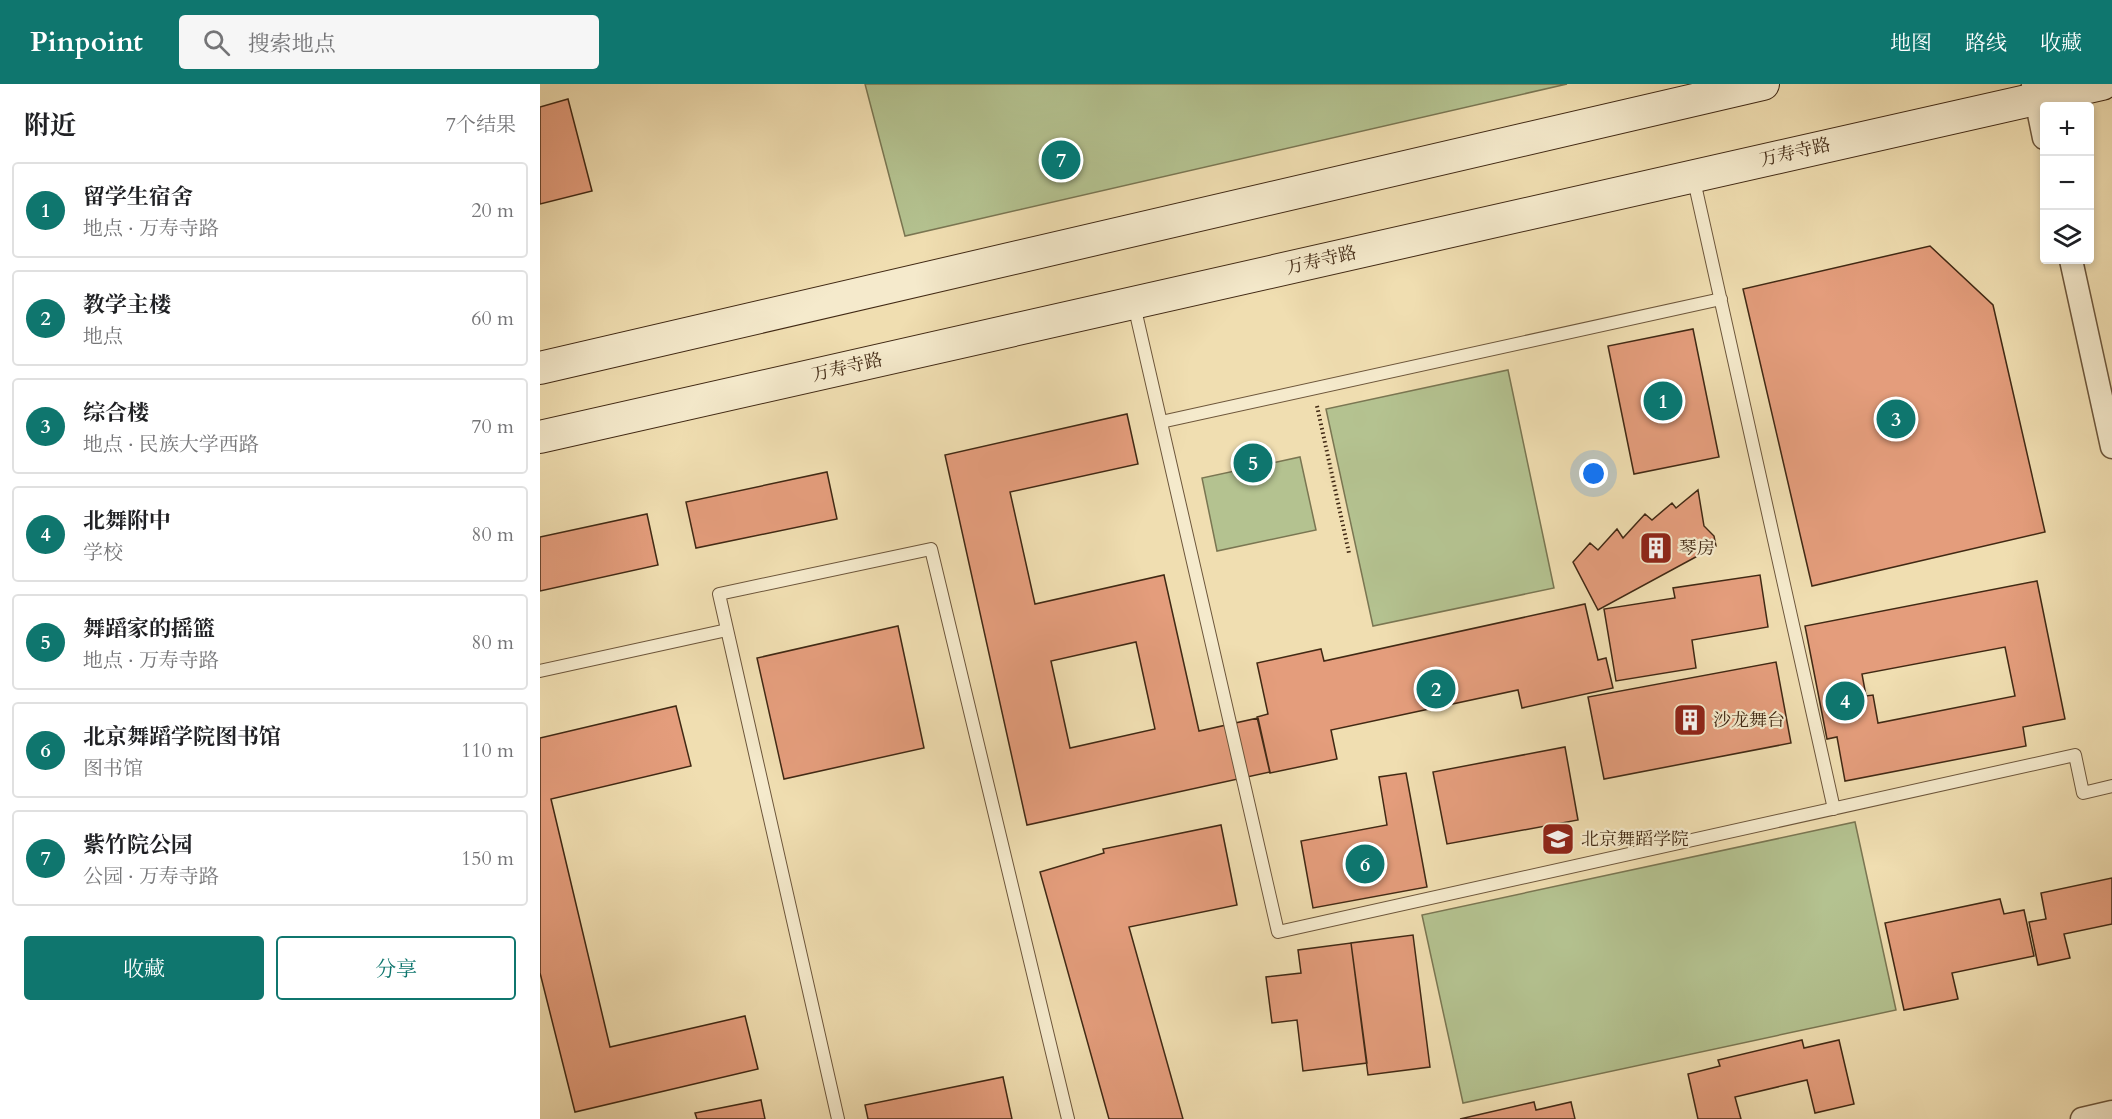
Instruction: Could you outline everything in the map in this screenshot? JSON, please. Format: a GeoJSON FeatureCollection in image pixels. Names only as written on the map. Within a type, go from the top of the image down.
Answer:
{"type":"FeatureCollection","features":[{"type":"Feature","properties":{"kind":"street"},"geometry":{"type":"LineString","coordinates":[[540,368],[1763,84]]}},
{"type":"Feature","properties":{"kind":"street","name":"万寿寺路"},"geometry":{"type":"LineString","coordinates":[[540,437],[1693,175],[2034,91],[2102,84]]}},
{"type":"Feature","properties":{"kind":"street"},"geometry":{"type":"LineString","coordinates":[[2034,91],[2040,119]]}},
{"type":"Feature","properties":{"kind":"street"},"geometry":{"type":"LineString","coordinates":[[2072,264],[2112,447]]}},
{"type":"Feature","properties":{"kind":"street"},"geometry":{"type":"LineString","coordinates":[[2082,1119],[2112,1112]]}},
{"type":"Feature","properties":{"kind":"lane"},"geometry":{"type":"LineString","coordinates":[[1693,175],[1834,809]]}},
{"type":"Feature","properties":{"kind":"lane"},"geometry":{"type":"LineString","coordinates":[[1161,422],[1721,299]]}},
{"type":"Feature","properties":{"kind":"lane"},"geometry":{"type":"LineString","coordinates":[[1134,302],[1278,932],[2075,755],[2084,793],[2112,786]]}},
{"type":"Feature","properties":{"kind":"lane"},"geometry":{"type":"LineString","coordinates":[[838,1119],[719,594],[932,549],[1068,1119]]}},
{"type":"Feature","properties":{"kind":"lane"},"geometry":{"type":"LineString","coordinates":[[540,671],[728,630]]}},
{"type":"Feature","properties":{"kind":"path"},"geometry":{"type":"LineString","coordinates":[[1313,388],[1349,553]]}},
{"type":"Feature","properties":{"kind":"green space"},"geometry":{"type":"Polygon","coordinates":[[[865,84],[1567,84],[905,236],[865,84]]]}},
{"type":"Feature","properties":{"kind":"green space"},"geometry":{"type":"Polygon","coordinates":[[[1508,370],[1554,588],[1373,626],[1326,409],[1508,370]]]}},
{"type":"Feature","properties":{"kind":"green space"},"geometry":{"type":"Polygon","coordinates":[[[1300,457],[1316,530],[1217,551],[1202,478],[1300,457]]]}},
{"type":"Feature","properties":{"kind":"green space"},"geometry":{"type":"Polygon","coordinates":[[[1855,822],[1896,1010],[1463,1103],[1422,915],[1855,822]]]}},
{"type":"Feature","properties":{"kind":"building"},"geometry":{"type":"Polygon","coordinates":[[[568,99],[592,191],[540,204],[540,107],[568,99]]]}},
{"type":"Feature","properties":{"kind":"building"},"geometry":{"type":"Polygon","coordinates":[[[1930,246],[1993,305],[2045,532],[1812,586],[1743,289],[1930,246]]]}},
{"type":"Feature","properties":{"kind":"building"},"geometry":{"type":"Polygon","coordinates":[[[1693,329],[1719,457],[1634,474],[1608,346],[1693,329]]]}},
{"type":"Feature","properties":{"kind":"building"},"geometry":{"type":"Polygon","coordinates":[[[1127,414],[1138,464],[1010,492],[1035,604],[1164,575],[1199,731],[1258,718],[1270,772],[1027,825],[945,455],[1127,414]],[[1136,642],[1051,661],[1070,748],[1155,729],[1136,642]]]}},
{"type":"Feature","properties":{"kind":"building"},"geometry":{"type":"Polygon","coordinates":[[[827,472],[837,519],[696,548],[686,502],[827,472]]]}},
{"type":"Feature","properties":{"kind":"building","name":"琴房"},"geometry":{"type":"Polygon","coordinates":[[[1698,490],[1704,526],[1714,536],[1716,546],[1598,610],[1573,562],[1590,543],[1598,550],[1617,529],[1623,538],[1645,514],[1652,520],[1672,503],[1676,508],[1698,490]]]}},
{"type":"Feature","properties":{"kind":"building"},"geometry":{"type":"Polygon","coordinates":[[[647,514],[658,565],[540,591],[540,537],[647,514]]]}},
{"type":"Feature","properties":{"kind":"building"},"geometry":{"type":"Polygon","coordinates":[[[1760,575],[1768,627],[1692,640],[1696,668],[1616,681],[1604,609],[1675,598],[1673,588],[1760,575]]]}},
{"type":"Feature","properties":{"kind":"building"},"geometry":{"type":"Polygon","coordinates":[[[2037,581],[2065,719],[2023,727],[2026,746],[1845,781],[1837,737],[1827,739],[1805,626],[2037,581]],[[2005,647],[1862,674],[1866,696],[1873,695],[1878,723],[2015,696],[2005,647]]]}},
{"type":"Feature","properties":{"kind":"building"},"geometry":{"type":"Polygon","coordinates":[[[1585,604],[1598,660],[1606,658],[1613,688],[1522,708],[1518,690],[1331,730],[1337,759],[1270,773],[1257,717],[1268,714],[1257,663],[1321,649],[1324,661],[1585,604]]]}},
{"type":"Feature","properties":{"kind":"building"},"geometry":{"type":"Polygon","coordinates":[[[898,626],[924,748],[784,779],[757,658],[898,626]]]}},
{"type":"Feature","properties":{"kind":"building","name":"沙龙舞台"},"geometry":{"type":"Polygon","coordinates":[[[1776,662],[1791,743],[1604,779],[1588,697],[1776,662]]]}},
{"type":"Feature","properties":{"kind":"building"},"geometry":{"type":"Polygon","coordinates":[[[676,706],[691,766],[551,799],[610,1047],[745,1016],[758,1069],[575,1112],[540,973],[540,738],[676,706]]]}},
{"type":"Feature","properties":{"kind":"building"},"geometry":{"type":"Polygon","coordinates":[[[1565,747],[1578,820],[1447,844],[1433,772],[1565,747]]]}},
{"type":"Feature","properties":{"kind":"building"},"geometry":{"type":"Polygon","coordinates":[[[1406,773],[1427,887],[1313,908],[1301,841],[1387,825],[1379,777],[1406,773]]]}},
{"type":"Feature","properties":{"kind":"building"},"geometry":{"type":"Polygon","coordinates":[[[1221,825],[1237,905],[1129,927],[1183,1119],[1109,1119],[1040,872],[1104,853],[1103,849],[1221,825]]]}},
{"type":"Feature","properties":{"kind":"building"},"geometry":{"type":"Polygon","coordinates":[[[2112,878],[2112,924],[2064,934],[2070,958],[2038,965],[2029,922],[2046,919],[2041,893],[2112,878]]]}},
{"type":"Feature","properties":{"kind":"building"},"geometry":{"type":"Polygon","coordinates":[[[2000,899],[2004,914],[2024,910],[2034,956],[1952,973],[1958,999],[1904,1010],[1885,923],[2000,899]]]}},
{"type":"Feature","properties":{"kind":"building"},"geometry":{"type":"Polygon","coordinates":[[[1413,935],[1430,1067],[1368,1075],[1351,943],[1413,935]]]}},
{"type":"Feature","properties":{"kind":"building"},"geometry":{"type":"Polygon","coordinates":[[[1351,943],[1367,1063],[1303,1071],[1297,1020],[1272,1023],[1266,977],[1301,973],[1298,950],[1351,943]]]}},
{"type":"Feature","properties":{"kind":"building"},"geometry":{"type":"Polygon","coordinates":[[[1802,1040],[1804,1048],[1839,1040],[1854,1104],[1815,1113],[1807,1080],[1735,1097],[1741,1119],[1698,1119],[1688,1074],[1720,1066],[1718,1060],[1802,1040]]]}},
{"type":"Feature","properties":{"kind":"building"},"geometry":{"type":"Polygon","coordinates":[[[1003,1077],[1012,1119],[868,1119],[865,1105],[1003,1077]]]}},
{"type":"Feature","properties":{"kind":"building"},"geometry":{"type":"Polygon","coordinates":[[[761,1100],[765,1119],[697,1119],[695,1113],[761,1100]]]}},
{"type":"Feature","properties":{"kind":"building"},"geometry":{"type":"Polygon","coordinates":[[[1534,1102],[1536,1110],[1571,1102],[1575,1119],[1460,1119],[1534,1102]]]}},
{"type":"Feature","properties":{"kind":"place","name":"紫竹院公园"},"geometry":{"type":"Point","coordinates":[1061,160]}},
{"type":"Feature","properties":{"kind":"place","name":"留学生宿舍"},"geometry":{"type":"Point","coordinates":[1663,401]}},
{"type":"Feature","properties":{"kind":"place","name":"综合楼"},"geometry":{"type":"Point","coordinates":[1896,419]}},
{"type":"Feature","properties":{"kind":"place","name":"舞蹈家的摇篮"},"geometry":{"type":"Point","coordinates":[1253,463]}},
{"type":"Feature","properties":{"kind":"place","name":"琴房"},"geometry":{"type":"Point","coordinates":[1656,548]}},
{"type":"Feature","properties":{"kind":"place","name":"教学主楼"},"geometry":{"type":"Point","coordinates":[1436,689]}},
{"type":"Feature","properties":{"kind":"place","name":"北舞附中"},"geometry":{"type":"Point","coordinates":[1845,701]}},
{"type":"Feature","properties":{"kind":"place","name":"沙龙舞台"},"geometry":{"type":"Point","coordinates":[1690,720]}},
{"type":"Feature","properties":{"kind":"place","name":"北京舞蹈学院"},"geometry":{"type":"Point","coordinates":[1558,839]}},
{"type":"Feature","properties":{"kind":"place","name":"北京舞蹈学院图书馆"},"geometry":{"type":"Point","coordinates":[1365,864]}}]}
